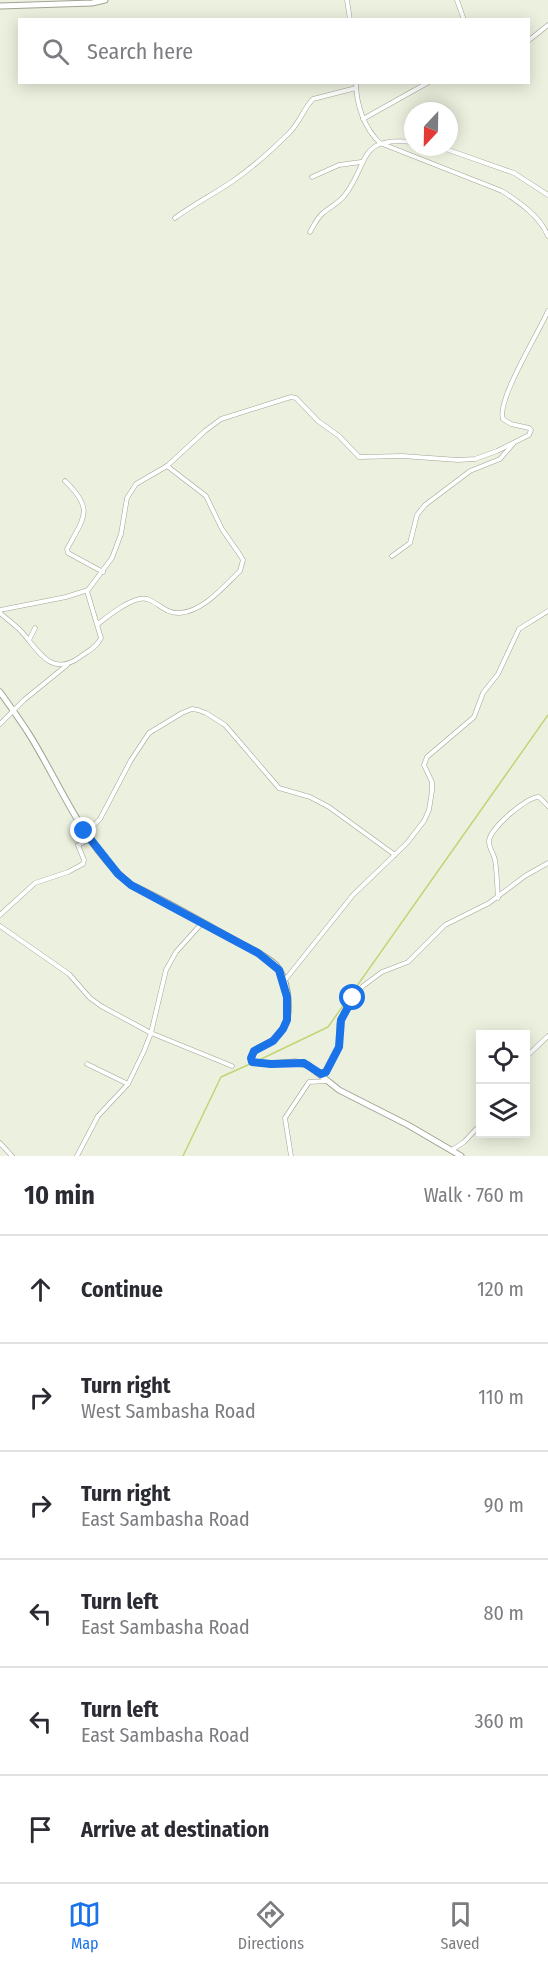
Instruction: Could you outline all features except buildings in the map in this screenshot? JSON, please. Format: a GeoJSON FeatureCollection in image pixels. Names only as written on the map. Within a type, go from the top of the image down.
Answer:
{"type":"FeatureCollection","features":[{"type":"Feature","properties":{"kind":"street"},"geometry":{"type":"LineString","coordinates":[[0,6],[92,3],[105,0]]}},
{"type":"Feature","properties":{"kind":"street"},"geometry":{"type":"LineString","coordinates":[[347,0],[350,18]]}},
{"type":"Feature","properties":{"kind":"street"},"geometry":{"type":"LineString","coordinates":[[457,0],[463,18]]}},
{"type":"Feature","properties":{"kind":"street"},"geometry":{"type":"LineString","coordinates":[[530,39],[548,25]]}},
{"type":"Feature","properties":{"kind":"street"},"geometry":{"type":"LineString","coordinates":[[363,119],[425,84]]}},
{"type":"Feature","properties":{"kind":"street"},"geometry":{"type":"LineString","coordinates":[[175,218],[196,202],[236,179],[268,152],[297,125],[313,99],[356,85],[363,119],[371,134],[380,143],[502,191],[533,215],[548,236]]}},
{"type":"Feature","properties":{"kind":"street"},"geometry":{"type":"LineString","coordinates":[[310,232],[321,215],[345,194],[368,153],[380,143],[404,142]]}},
{"type":"Feature","properties":{"kind":"street"},"geometry":{"type":"LineString","coordinates":[[458,153],[514,173],[548,195]]}},
{"type":"Feature","properties":{"kind":"street"},"geometry":{"type":"LineString","coordinates":[[312,177],[339,165],[361,162]]}},
{"type":"Feature","properties":{"kind":"street"},"geometry":{"type":"LineString","coordinates":[[0,611],[87,591],[112,558],[121,534],[123,511],[130,491],[144,478],[167,466],[205,430],[221,419],[291,397],[300,401],[318,421],[339,436],[359,457],[402,456],[467,460],[481,457],[529,435],[531,430],[511,424],[503,419],[502,415],[505,399],[548,311]]}},
{"type":"Feature","properties":{"kind":"street"},"geometry":{"type":"LineString","coordinates":[[392,556],[412,540],[419,510],[470,471],[500,459],[514,443]]}},
{"type":"Feature","properties":{"kind":"street"},"geometry":{"type":"LineString","coordinates":[[98,624],[130,603],[141,599],[149,600],[172,613],[192,610],[209,600],[240,571],[243,560],[222,529],[206,496],[167,466]]}},
{"type":"Feature","properties":{"kind":"street"},"geometry":{"type":"LineString","coordinates":[[65,481],[83,501],[84,508],[78,530],[67,549],[68,553],[103,572]]}},
{"type":"Feature","properties":{"kind":"street"},"geometry":{"type":"LineString","coordinates":[[0,724],[68,665],[99,643],[102,636],[87,591]]}},
{"type":"Feature","properties":{"kind":"street"},"geometry":{"type":"LineString","coordinates":[[0,611],[48,661],[68,665]]}},
{"type":"Feature","properties":{"kind":"street"},"geometry":{"type":"LineString","coordinates":[[284,980],[353,895],[416,832],[429,810],[432,782],[424,765],[427,757],[474,717],[483,693],[498,674],[519,629],[548,611]]}},
{"type":"Feature","properties":{"kind":"street"},"geometry":{"type":"LineString","coordinates":[[29,640],[35,628]]}},
{"type":"Feature","properties":{"kind":"street"},"geometry":{"type":"LineString","coordinates":[[0,692],[28,733],[89,840],[118,874],[131,885],[268,959],[279,970],[284,980],[288,1012],[283,1029],[273,1041],[254,1051],[252,1062],[304,1063],[339,1090],[408,1125],[461,1156]]}},
{"type":"Feature","properties":{"kind":"street"},"geometry":{"type":"LineString","coordinates":[[84,831],[100,819],[131,760],[149,733],[182,713],[198,710],[225,725],[279,788],[310,797],[329,807],[395,855]]}},
{"type":"Feature","properties":{"kind":"street"},"geometry":{"type":"LineString","coordinates":[[498,898],[496,865],[489,843],[490,837],[529,799],[539,797],[548,806]]}},
{"type":"Feature","properties":{"kind":"street"},"geometry":{"type":"LineString","coordinates":[[0,915],[35,883],[68,872],[83,864],[84,860],[78,844],[89,840]]}},
{"type":"Feature","properties":{"kind":"street"},"geometry":{"type":"LineString","coordinates":[[321,1074],[326,1072],[336,1056],[341,1020],[349,1003],[360,989],[382,972],[408,962],[445,925],[482,908],[525,876],[548,863]]}},
{"type":"Feature","properties":{"kind":"street"},"geometry":{"type":"LineString","coordinates":[[77,1156],[98,1116],[128,1084],[151,1033],[159,993],[169,962],[202,923]]}},
{"type":"Feature","properties":{"kind":"street"},"geometry":{"type":"LineString","coordinates":[[0,926],[69,975],[101,1006],[151,1033],[232,1066]]}},
{"type":"Feature","properties":{"kind":"street"},"geometry":{"type":"LineString","coordinates":[[530,1052],[548,1036]]}},
{"type":"Feature","properties":{"kind":"street"},"geometry":{"type":"LineString","coordinates":[[87,1064],[128,1084]]}},
{"type":"Feature","properties":{"kind":"street"},"geometry":{"type":"LineString","coordinates":[[291,1156],[285,1115],[309,1082],[327,1080]]}},
{"type":"Feature","properties":{"kind":"street"},"geometry":{"type":"LineString","coordinates":[[451,1151],[476,1129]]}},
{"type":"Feature","properties":{"kind":"street"},"geometry":{"type":"LineString","coordinates":[[0,1143],[12,1156]]}},
{"type":"Feature","properties":{"kind":"waterway"},"geometry":{"type":"LineString","coordinates":[[257,1061],[328,1027],[548,715]]}},
{"type":"Feature","properties":{"kind":"waterway"},"geometry":{"type":"LineString","coordinates":[[183,1156],[221,1077],[250,1064]]}},
{"type":"Feature","properties":{"kind":"route"},"geometry":{"type":"LineString","coordinates":[[84,831],[118,874],[131,885],[258,953],[279,970],[284,980],[287,997],[287,1020],[273,1041],[254,1051],[252,1062],[304,1063],[321,1074],[326,1072],[339,1047],[339,1024],[346,1007],[353,998]]}}]}
